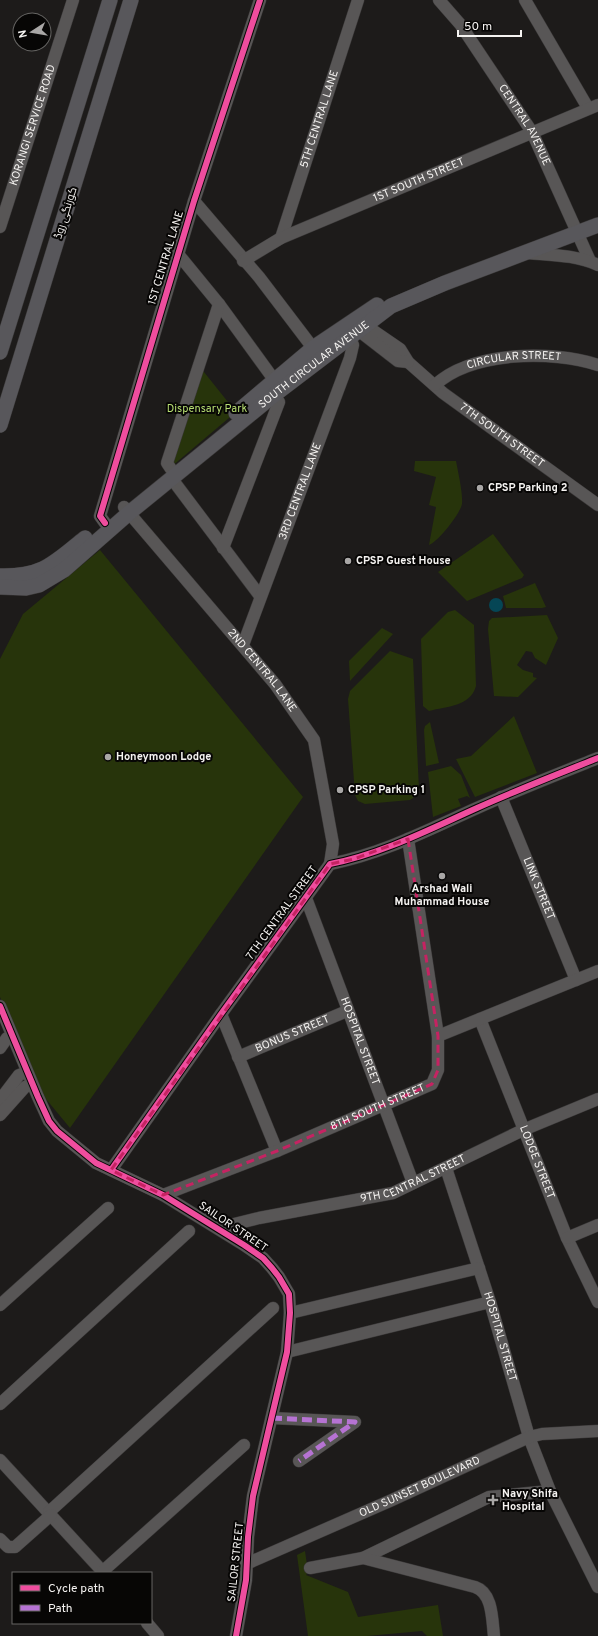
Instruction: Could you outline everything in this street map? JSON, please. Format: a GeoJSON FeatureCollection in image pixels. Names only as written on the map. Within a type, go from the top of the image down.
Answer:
{"type":"FeatureCollection","features":[{"type":"Feature","properties":{"kind":"main road","name":"کورنگی روڈ"},"geometry":{"type":"LineString","coordinates":[[0,352],[110,0]]}},
{"type":"Feature","properties":{"kind":"main road","name":"کورنگی روڈ"},"geometry":{"type":"LineString","coordinates":[[0,425],[131,0]]}},
{"type":"Feature","properties":{"kind":"main road","name":"SOUTH CIRCULAR AVENUE"},"geometry":{"type":"LineString","coordinates":[[0,587],[31,587],[48,580],[64,570],[127,510],[274,388],[391,306],[445,282],[528,253],[576,230],[598,216]]}},
{"type":"Feature","properties":{"kind":"main road","name":"SOUTH CIRCULAR AVENUE"},"geometry":{"type":"LineString","coordinates":[[274,388],[313,348],[380,303],[442,275],[576,230],[598,225]]}},
{"type":"Feature","properties":{"kind":"main road","name":"SOUTH CIRCULAR AVENUE"},"geometry":{"type":"LineString","coordinates":[[0,576],[26,575],[45,569],[105,523],[127,510]]}},
{"type":"Feature","properties":{"kind":"street","name":"KORANGI SERVICE ROAD"},"geometry":{"type":"LineString","coordinates":[[0,227],[73,0]]}},
{"type":"Feature","properties":{"kind":"street","name":"1ST CENTRAL LANE"},"geometry":{"type":"LineString","coordinates":[[105,523],[100,516],[194,201],[260,0]]}},
{"type":"Feature","properties":{"kind":"street","name":"5TH CENTRAL LANE"},"geometry":{"type":"LineString","coordinates":[[281,238],[358,0]]}},
{"type":"Feature","properties":{"kind":"street","name":"CENTRAL AVENUE"},"geometry":{"type":"LineString","coordinates":[[439,0],[460,24],[532,132],[576,230],[594,263]]}},
{"type":"Feature","properties":{"kind":"street"},"geometry":{"type":"LineString","coordinates":[[525,0],[593,106]]}},
{"type":"Feature","properties":{"kind":"street","name":"1ST SOUTH STREET"},"geometry":{"type":"LineString","coordinates":[[243,260],[281,238],[593,106]]}},
{"type":"Feature","properties":{"kind":"street"},"geometry":{"type":"LineString","coordinates":[[194,201],[259,278],[313,348]]}},
{"type":"Feature","properties":{"kind":"street"},"geometry":{"type":"LineString","coordinates":[[528,253],[594,263]]}},
{"type":"Feature","properties":{"kind":"street"},"geometry":{"type":"LineString","coordinates":[[178,254],[218,304],[274,388],[279,402],[223,548]]}},
{"type":"Feature","properties":{"kind":"street"},"geometry":{"type":"LineString","coordinates":[[218,304],[167,463],[171,474],[223,548],[260,596]]}},
{"type":"Feature","properties":{"kind":"street","name":"7TH SOUTH STREET"},"geometry":{"type":"LineString","coordinates":[[357,331],[400,350],[408,362],[443,393],[598,505]]}},
{"type":"Feature","properties":{"kind":"street","name":"3RD CENTRAL LANE"},"geometry":{"type":"LineString","coordinates":[[243,645],[350,358],[357,331]]}},
{"type":"Feature","properties":{"kind":"street","name":"CIRCULAR STREET"},"geometry":{"type":"LineString","coordinates":[[435,385],[446,374],[492,359],[535,355],[579,359],[598,364]]}},
{"type":"Feature","properties":{"kind":"street","name":"2ND CENTRAL LANE"},"geometry":{"type":"LineString","coordinates":[[127,510],[275,684],[314,740],[333,844],[330,864]]}},
{"type":"Feature","properties":{"kind":"street","name":"7TH CENTRAL STREET"},"geometry":{"type":"LineString","coordinates":[[111,1170],[221,1014],[330,864],[354,860],[408,839],[501,797],[598,758]]}},
{"type":"Feature","properties":{"kind":"street","name":"LINK STREET"},"geometry":{"type":"LineString","coordinates":[[501,797],[576,980]]}},
{"type":"Feature","properties":{"kind":"street"},"geometry":{"type":"LineString","coordinates":[[408,839],[438,1036],[598,971]]}},
{"type":"Feature","properties":{"kind":"street","name":"HOSPITAL STREET"},"geometry":{"type":"LineString","coordinates":[[306,898],[347,1011],[414,1184]]}},
{"type":"Feature","properties":{"kind":"street","name":"SAILOR STREET"},"geometry":{"type":"LineString","coordinates":[[0,1007],[32,1084],[49,1120],[57,1131],[84,1154],[111,1170],[163,1195],[218,1228],[263,1258],[280,1277],[289,1294],[290,1313],[287,1352],[253,1496],[246,1564],[246,1580],[236,1636]]}},
{"type":"Feature","properties":{"kind":"street","name":"BONUS STREET"},"geometry":{"type":"LineString","coordinates":[[238,1057],[347,1011]]}},
{"type":"Feature","properties":{"kind":"street"},"geometry":{"type":"LineString","coordinates":[[221,1014],[276,1151]]}},
{"type":"Feature","properties":{"kind":"street","name":"LODGE STREET"},"geometry":{"type":"LineString","coordinates":[[480,1020],[523,1130],[568,1238],[598,1302]]}},
{"type":"Feature","properties":{"kind":"street"},"geometry":{"type":"LineString","coordinates":[[0,1048],[7,1038],[12,1036]]}},
{"type":"Feature","properties":{"kind":"street","name":"8TH SOUTH STREET"},"geometry":{"type":"LineString","coordinates":[[163,1195],[276,1151],[432,1084],[438,1070],[438,1036]]}},
{"type":"Feature","properties":{"kind":"street"},"geometry":{"type":"LineString","coordinates":[[0,1100],[19,1075],[27,1072]]}},
{"type":"Feature","properties":{"kind":"street"},"geometry":{"type":"LineString","coordinates":[[0,1115],[25,1087],[32,1084]]}},
{"type":"Feature","properties":{"kind":"street","name":"9TH CENTRAL STREET"},"geometry":{"type":"LineString","coordinates":[[218,1228],[259,1218],[393,1193],[523,1130],[598,1099]]}},
{"type":"Feature","properties":{"kind":"street","name":"HOSPITAL STREET"},"geometry":{"type":"LineString","coordinates":[[446,1168],[490,1302],[529,1437],[550,1490],[598,1587]]}},
{"type":"Feature","properties":{"kind":"street"},"geometry":{"type":"LineString","coordinates":[[0,1305],[108,1208]]}},
{"type":"Feature","properties":{"kind":"street"},"geometry":{"type":"LineString","coordinates":[[568,1238],[598,1225]]}},
{"type":"Feature","properties":{"kind":"street"},"geometry":{"type":"LineString","coordinates":[[0,1404],[190,1231]]}},
{"type":"Feature","properties":{"kind":"street"},"geometry":{"type":"LineString","coordinates":[[290,1313],[479,1268]]}},
{"type":"Feature","properties":{"kind":"street"},"geometry":{"type":"LineString","coordinates":[[287,1352],[490,1302]]}},
{"type":"Feature","properties":{"kind":"street"},"geometry":{"type":"LineString","coordinates":[[0,1539],[8,1548],[15,1547],[273,1308]]}},
{"type":"Feature","properties":{"kind":"street"},"geometry":{"type":"LineString","coordinates":[[272,1418],[355,1422],[299,1461]]}},
{"type":"Feature","properties":{"kind":"street","name":"OLD SUNSET BOULEVARD"},"geometry":{"type":"LineString","coordinates":[[246,1564],[392,1500],[529,1437],[542,1434],[598,1431]]}},
{"type":"Feature","properties":{"kind":"street"},"geometry":{"type":"LineString","coordinates":[[0,1460],[103,1572],[244,1445]]}},
{"type":"Feature","properties":{"kind":"street"},"geometry":{"type":"LineString","coordinates":[[310,1568],[362,1558],[489,1497],[550,1490]]}},
{"type":"Feature","properties":{"kind":"street"},"geometry":{"type":"LineString","coordinates":[[362,1558],[480,1588],[488,1599],[494,1636]]}},
{"type":"Feature","properties":{"kind":"street"},"geometry":{"type":"LineString","coordinates":[[148,1624],[158,1636]]}},
{"type":"Feature","properties":{"kind":"highlighted area"},"geometry":{"type":"Polygon","coordinates":[[[408,839],[438,1036],[438,1070],[432,1084],[277,1151],[163,1195],[111,1170],[330,864],[354,859],[408,839]]]}},
{"type":"Feature","properties":{"kind":"green space","name":"Dispensary Park"},"geometry":{"type":"Polygon","coordinates":[[[200,367],[236,412],[171,467],[200,367]]]}},
{"type":"Feature","properties":{"kind":"green space"},"geometry":{"type":"Polygon","coordinates":[[[415,461],[456,461],[460,482],[462,504],[460,509],[453,521],[438,539],[429,545],[436,507],[429,505],[436,477],[414,471],[415,461]]]}},
{"type":"Feature","properties":{"kind":"green space"},"geometry":{"type":"Polygon","coordinates":[[[493,534],[524,575],[522,578],[467,601],[438,572],[493,534]]]}},
{"type":"Feature","properties":{"kind":"green space","name":"Honeymoon Lodge"},"geometry":{"type":"Polygon","coordinates":[[[100,550],[303,797],[70,1128],[41,1093],[0,997],[0,659],[23,614],[100,550]]]}},
{"type":"Feature","properties":{"kind":"green space"},"geometry":{"type":"Polygon","coordinates":[[[535,583],[546,607],[506,608],[503,596],[535,583]]]}},
{"type":"Feature","properties":{"kind":"green space"},"geometry":{"type":"Polygon","coordinates":[[[455,610],[474,625],[476,686],[469,698],[463,702],[429,711],[423,706],[421,639],[448,612],[455,610]]]}},
{"type":"Feature","properties":{"kind":"green space"},"geometry":{"type":"Polygon","coordinates":[[[547,615],[558,638],[546,665],[535,658],[532,652],[526,651],[517,665],[523,670],[533,673],[533,677],[537,678],[518,697],[494,696],[488,629],[489,621],[492,618],[547,615]]]}},
{"type":"Feature","properties":{"kind":"green space"},"geometry":{"type":"Polygon","coordinates":[[[382,628],[393,634],[350,681],[349,661],[382,628]]]}},
{"type":"Feature","properties":{"kind":"green space"},"geometry":{"type":"Polygon","coordinates":[[[390,651],[413,659],[419,790],[416,796],[410,800],[365,804],[358,801],[355,795],[348,699],[350,691],[390,651]]]}},
{"type":"Feature","properties":{"kind":"green space"},"geometry":{"type":"Polygon","coordinates":[[[514,716],[537,773],[475,797],[456,759],[471,756],[514,716]]]}},
{"type":"Feature","properties":{"kind":"green space"},"geometry":{"type":"Polygon","coordinates":[[[430,722],[439,763],[426,766],[424,730],[425,726],[430,722]]]}},
{"type":"Feature","properties":{"kind":"green space"},"geometry":{"type":"Polygon","coordinates":[[[451,766],[461,775],[470,798],[467,796],[458,799],[461,806],[433,817],[428,772],[451,766]]]}},
{"type":"Feature","properties":{"kind":"green space"},"geometry":{"type":"Polygon","coordinates":[[[305,1551],[308,1572],[306,1575],[348,1592],[358,1617],[438,1605],[443,1636],[427,1636],[422,1631],[367,1636],[308,1636],[297,1555],[305,1551]]]}},
{"type":"Feature","properties":{"kind":"water"},"geometry":{"type":"Polygon","coordinates":[[[496,598],[501,600],[503,605],[501,610],[496,612],[491,610],[489,605],[491,600],[496,598]]]}},
{"type":"Feature","properties":{"kind":"marked path"},"geometry":{"type":"LineString","coordinates":[[272,1418],[355,1422],[299,1461]]}},
{"type":"Feature","properties":{"kind":"cycle path"},"geometry":{"type":"LineString","coordinates":[[105,523],[100,516],[194,201],[260,0]]}},
{"type":"Feature","properties":{"kind":"cycle path"},"geometry":{"type":"LineString","coordinates":[[111,1170],[221,1014],[330,864],[349,860],[387,847],[507,795],[598,758]]}},
{"type":"Feature","properties":{"kind":"cycle path"},"geometry":{"type":"LineString","coordinates":[[0,1006],[38,1097],[49,1121],[57,1131],[96,1163],[163,1195],[263,1258],[279,1277],[289,1294],[290,1313],[287,1352],[253,1496],[248,1537],[246,1580],[236,1636]]}},
{"type":"Feature","properties":{"kind":"place","name":"CPSP Parking 2"},"geometry":{"type":"Point","coordinates":[480,488]}},
{"type":"Feature","properties":{"kind":"place","name":"CPSP Guest House"},"geometry":{"type":"Point","coordinates":[348,561]}},
{"type":"Feature","properties":{"kind":"place","name":"Honeymoon Lodge"},"geometry":{"type":"Point","coordinates":[108,757]}},
{"type":"Feature","properties":{"kind":"place","name":"CPSP Parking 1"},"geometry":{"type":"Point","coordinates":[340,790]}},
{"type":"Feature","properties":{"kind":"place","name":"Arshad Wali Muhammad House"},"geometry":{"type":"Point","coordinates":[442,876]}},
{"type":"Feature","properties":{"kind":"place","name":"Navy Shifa Hospital"},"geometry":{"type":"Point","coordinates":[493,1500]}}]}
